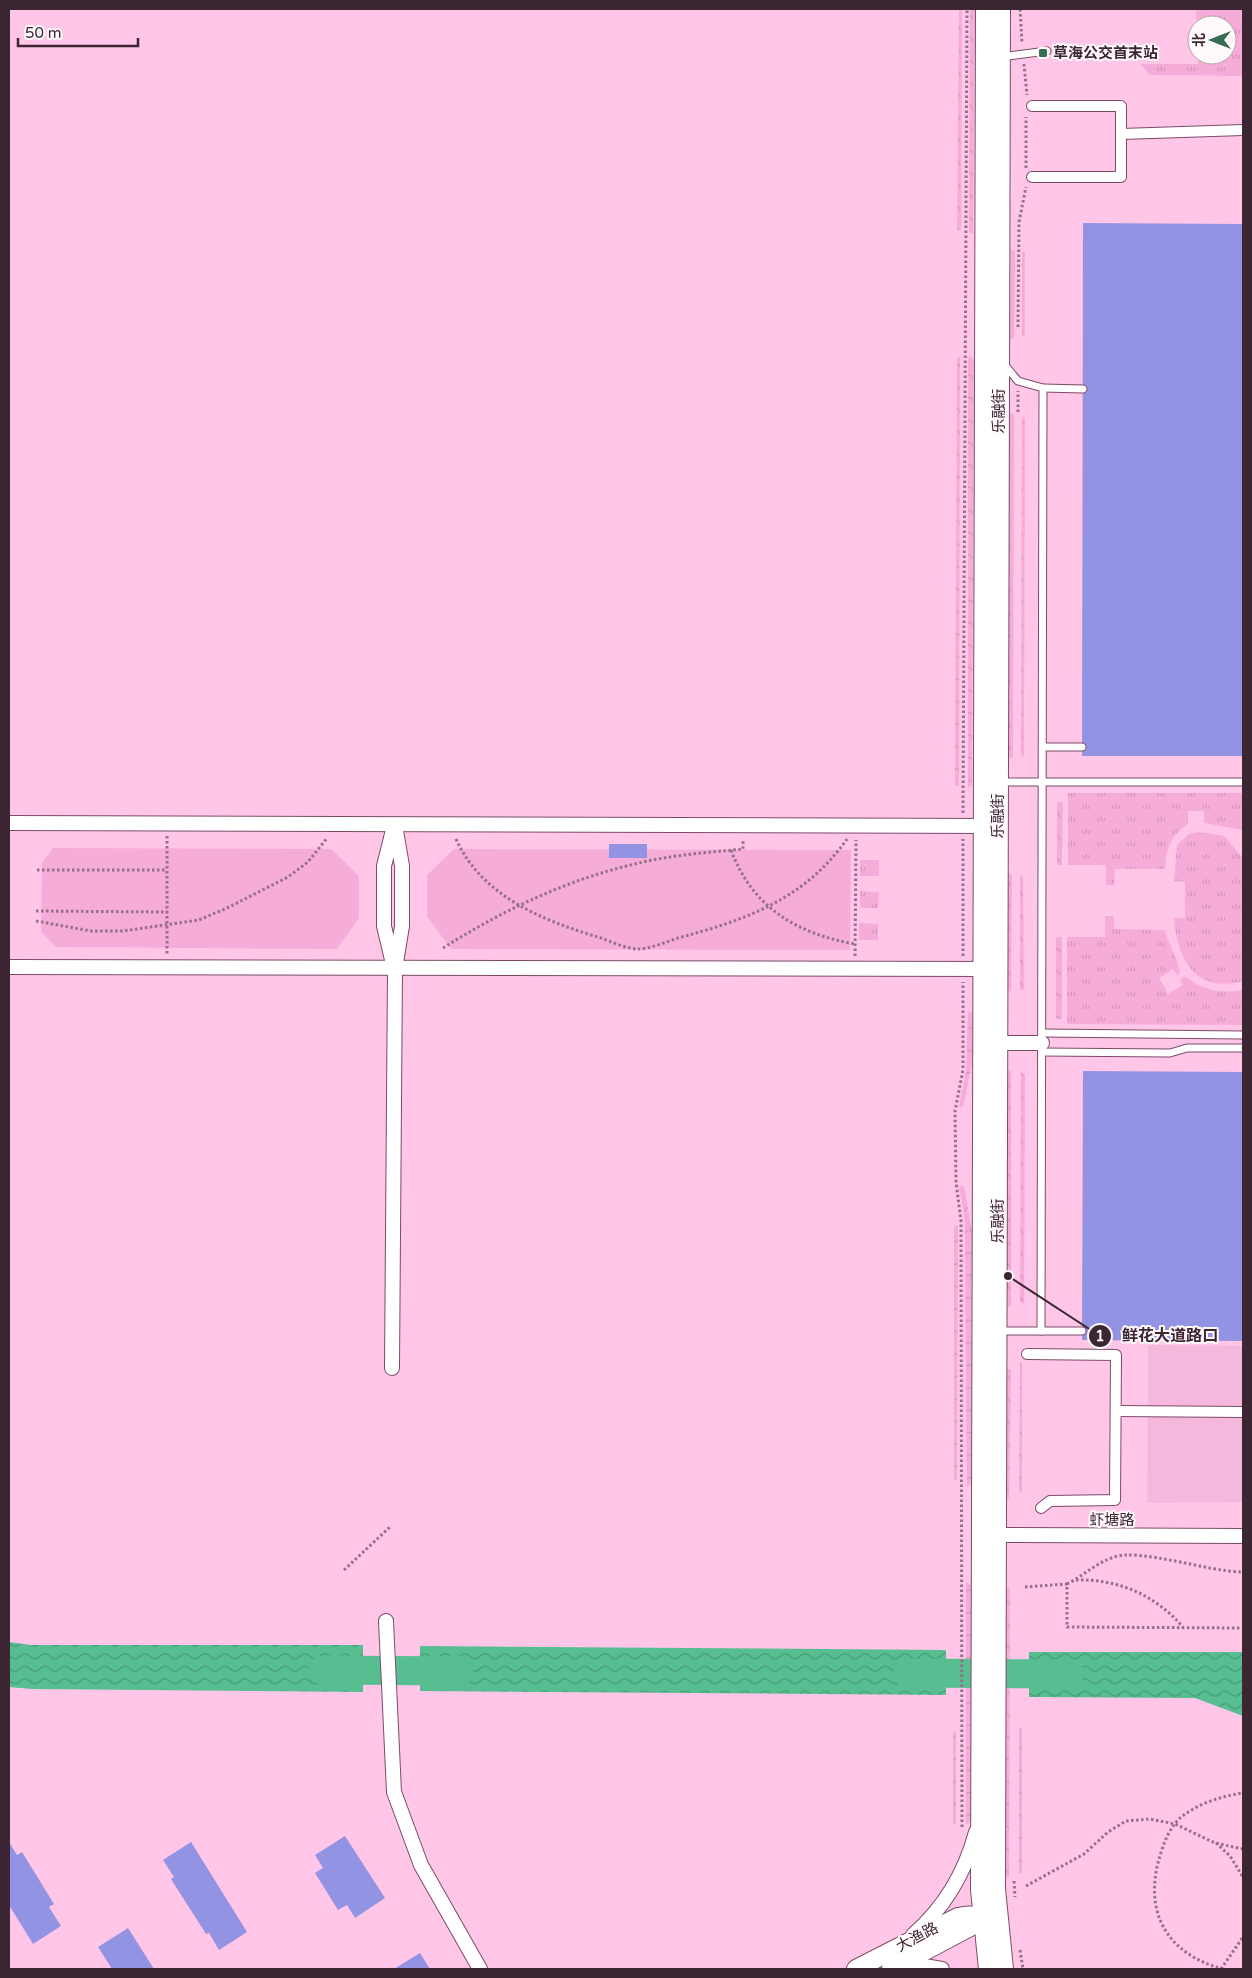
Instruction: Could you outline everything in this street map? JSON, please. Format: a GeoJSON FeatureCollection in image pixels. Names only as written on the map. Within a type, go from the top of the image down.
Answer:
{"type":"FeatureCollection","features":[{"type":"Feature","properties":{"kind":"street","name":"乐融街"},"geometry":{"type":"LineString","coordinates":[[985,9],[993,57],[999,358],[998,782],[990,826]]}},
{"type":"Feature","properties":{"kind":"street","name":"乐融街"},"geometry":{"type":"LineString","coordinates":[[988,1722],[993,57],[1001,9]]}},
{"type":"Feature","properties":{"kind":"street"},"geometry":{"type":"LineString","coordinates":[[1028,104],[1121,106],[1121,177],[1032,177]]}},
{"type":"Feature","properties":{"kind":"street"},"geometry":{"type":"LineString","coordinates":[[1121,134],[1243,130]]}},
{"type":"Feature","properties":{"kind":"street"},"geometry":{"type":"LineString","coordinates":[[9,823],[990,826]]}},
{"type":"Feature","properties":{"kind":"street"},"geometry":{"type":"LineString","coordinates":[[392,1368],[395,969],[384,926],[384,866],[395,825]]}},
{"type":"Feature","properties":{"kind":"street"},"geometry":{"type":"LineString","coordinates":[[9,967],[990,969]]}},
{"type":"Feature","properties":{"kind":"street","name":"乐融街"},"geometry":{"type":"LineString","coordinates":[[989,1331],[998,1043],[990,969]]}},
{"type":"Feature","properties":{"kind":"street"},"geometry":{"type":"LineString","coordinates":[[998,1043],[1042,1043]]}},
{"type":"Feature","properties":{"kind":"street"},"geometry":{"type":"LineString","coordinates":[[1026,1354],[1116,1355],[1115,1500],[1050,1501],[1041,1508]]}},
{"type":"Feature","properties":{"kind":"street"},"geometry":{"type":"LineString","coordinates":[[1117,1412],[1243,1412]]}},
{"type":"Feature","properties":{"kind":"street","name":"虾塘路"},"geometry":{"type":"LineString","coordinates":[[989,1535],[1243,1536]]}},
{"type":"Feature","properties":{"kind":"street"},"geometry":{"type":"LineString","coordinates":[[386,1621],[394,1792],[421,1865],[480,1969]]}},
{"type":"Feature","properties":{"kind":"street"},"geometry":{"type":"LineString","coordinates":[[988,1722],[980,1816],[981,1917],[988,1969]]}},
{"type":"Feature","properties":{"kind":"street"},"geometry":{"type":"LineString","coordinates":[[988,1722],[996,1889],[1004,1969]]}},
{"type":"Feature","properties":{"kind":"street"},"geometry":{"type":"LineString","coordinates":[[900,1946],[938,1910],[958,1881],[973,1844],[980,1816]]}},
{"type":"Feature","properties":{"kind":"street","name":"大渔路"},"geometry":{"type":"LineString","coordinates":[[894,1968],[970,1927],[981,1917],[996,1889]]}},
{"type":"Feature","properties":{"kind":"street","name":"大渔路"},"geometry":{"type":"LineString","coordinates":[[856,1969],[958,1917],[969,1915],[981,1917]]}},
{"type":"Feature","properties":{"kind":"street"},"geometry":{"type":"LineString","coordinates":[[981,1917],[996,1935],[1001,1951]]}},
{"type":"Feature","properties":{"kind":"street"},"geometry":{"type":"LineString","coordinates":[[894,1968],[924,1966],[942,1969]]}},
{"type":"Feature","properties":{"kind":"lane"},"geometry":{"type":"LineString","coordinates":[[993,57],[1047,51]]}},
{"type":"Feature","properties":{"kind":"lane"},"geometry":{"type":"LineString","coordinates":[[999,358],[1018,381],[1044,388],[1083,389]]}},
{"type":"Feature","properties":{"kind":"lane"},"geometry":{"type":"LineString","coordinates":[[1041,1331],[1044,388]]}},
{"type":"Feature","properties":{"kind":"lane"},"geometry":{"type":"LineString","coordinates":[[1043,747],[1082,747]]}},
{"type":"Feature","properties":{"kind":"lane"},"geometry":{"type":"LineString","coordinates":[[998,782],[1243,782]]}},
{"type":"Feature","properties":{"kind":"lane"},"geometry":{"type":"LineString","coordinates":[[1042,1043],[1243,1035]]}},
{"type":"Feature","properties":{"kind":"lane"},"geometry":{"type":"LineString","coordinates":[[1042,1043],[1170,1053],[1187,1048],[1243,1048]]}},
{"type":"Feature","properties":{"kind":"lane"},"geometry":{"type":"LineString","coordinates":[[989,1331],[1082,1331]]}},
{"type":"Feature","properties":{"kind":"path"},"geometry":{"type":"LineString","coordinates":[[1018,328],[1019,222],[1026,187],[1028,104],[1020,9]]}},
{"type":"Feature","properties":{"kind":"path"},"geometry":{"type":"LineString","coordinates":[[1018,381],[1018,420]]}},
{"type":"Feature","properties":{"kind":"path"},"geometry":{"type":"LineString","coordinates":[[167,824],[167,968]]}},
{"type":"Feature","properties":{"kind":"path"},"geometry":{"type":"LineString","coordinates":[[36,921],[91,931],[123,931],[199,920],[288,877],[308,862],[338,824]]}},
{"type":"Feature","properties":{"kind":"path"},"geometry":{"type":"LineString","coordinates":[[449,825],[459,846],[474,866],[492,886],[518,905],[536,916],[566,928],[637,949],[703,932],[768,908],[794,893],[832,861],[856,826]]}},
{"type":"Feature","properties":{"kind":"path"},"geometry":{"type":"LineString","coordinates":[[443,948],[479,925],[518,905],[562,887],[652,861],[743,848],[743,826]]}},
{"type":"Feature","properties":{"kind":"path"},"geometry":{"type":"LineString","coordinates":[[854,969],[856,826]]}},
{"type":"Feature","properties":{"kind":"path"},"geometry":{"type":"LineString","coordinates":[[731,850],[736,864],[768,908],[790,922],[814,933],[855,944]]}},
{"type":"Feature","properties":{"kind":"path"},"geometry":{"type":"LineString","coordinates":[[37,870],[167,870]]}},
{"type":"Feature","properties":{"kind":"path"},"geometry":{"type":"LineString","coordinates":[[36,911],[167,912]]}},
{"type":"Feature","properties":{"kind":"path"},"geometry":{"type":"LineString","coordinates":[[344,1570],[391,1526]]}},
{"type":"Feature","properties":{"kind":"path"},"geometry":{"type":"LineString","coordinates":[[1025,1587],[1067,1584],[1100,1563],[1125,1554],[1223,1572],[1243,1572]]}},
{"type":"Feature","properties":{"kind":"path"},"geometry":{"type":"LineString","coordinates":[[1075,1580],[1108,1582],[1140,1592],[1164,1608],[1184,1628]]}},
{"type":"Feature","properties":{"kind":"path"},"geometry":{"type":"LineString","coordinates":[[1067,1584],[1067,1627],[1243,1628]]}},
{"type":"Feature","properties":{"kind":"path"},"geometry":{"type":"LineString","coordinates":[[961,1722],[962,1624]]}},
{"type":"Feature","properties":{"kind":"path"},"geometry":{"type":"LineString","coordinates":[[1243,1793],[1209,1802],[1193,1809],[1175,1824],[1165,1842],[1156,1868],[1154,1895],[1155,1909],[1160,1923],[1178,1945],[1191,1956],[1222,1969],[1243,1936]]}},
{"type":"Feature","properties":{"kind":"path"},"geometry":{"type":"LineString","coordinates":[[1026,1886],[1084,1854],[1108,1832],[1126,1821],[1150,1819],[1175,1824],[1216,1843],[1243,1849]]}},
{"type":"Feature","properties":{"kind":"path"},"geometry":{"type":"LineString","coordinates":[[1216,1843],[1230,1856],[1243,1878]]}},
{"type":"Feature","properties":{"kind":"path"},"geometry":{"type":"LineString","coordinates":[[1014,1873],[1016,1906]]}},
{"type":"Feature","properties":{"kind":"path"},"geometry":{"type":"LineString","coordinates":[[1020,1949],[1023,1969]]}},
{"type":"Feature","properties":{"kind":"shaded area"},"geometry":{"type":"Polygon","coordinates":[[[1148,1345],[1243,1346],[1243,1502],[1147,1503],[1148,1345]]]}},
{"type":"Feature","properties":{"kind":"green space"},"geometry":{"type":"Polygon","coordinates":[[[959,9],[962,9],[961,230],[957,230],[959,9]]]}},
{"type":"Feature","properties":{"kind":"green space"},"geometry":{"type":"Polygon","coordinates":[[[970,9],[975,9],[973,234],[969,232],[970,9]]]}},
{"type":"Feature","properties":{"kind":"green space"},"geometry":{"type":"Polygon","coordinates":[[[1196,9],[1243,9],[1243,76],[1150,75],[1140,64],[1237,65],[1237,15],[1196,15],[1196,9]]]}},
{"type":"Feature","properties":{"kind":"green space"},"geometry":{"type":"Polygon","coordinates":[[[1011,249],[1015,251],[1014,338],[1010,340],[1011,249]]]}},
{"type":"Feature","properties":{"kind":"green space"},"geometry":{"type":"Polygon","coordinates":[[[1022,252],[1025,252],[1025,336],[1022,336],[1022,252]]]}},
{"type":"Feature","properties":{"kind":"green space"},"geometry":{"type":"Polygon","coordinates":[[[970,356],[974,359],[972,785],[968,788],[968,358],[970,356]]]}},
{"type":"Feature","properties":{"kind":"green space"},"geometry":{"type":"Polygon","coordinates":[[[957,357],[960,357],[959,786],[955,786],[957,357]]]}},
{"type":"Feature","properties":{"kind":"green space"},"geometry":{"type":"Polygon","coordinates":[[[1009,412],[1014,415],[1013,757],[1008,759],[1009,412]]]}},
{"type":"Feature","properties":{"kind":"green space"},"geometry":{"type":"Polygon","coordinates":[[[1022,417],[1025,418],[1024,757],[1021,755],[1022,417]]]}},
{"type":"Feature","properties":{"kind":"green space"},"geometry":{"type":"Polygon","coordinates":[[[1068,793],[1243,793],[1243,830],[1204,823],[1204,811],[1188,811],[1188,824],[1173,838],[1166,855],[1165,869],[1115,869],[1114,885],[1106,885],[1106,865],[1068,865],[1068,793]]]}},
{"type":"Feature","properties":{"kind":"green space"},"geometry":{"type":"Polygon","coordinates":[[[1057,802],[1063,802],[1062,865],[1057,865],[1057,802]]]}},
{"type":"Feature","properties":{"kind":"green space"},"geometry":{"type":"Polygon","coordinates":[[[1198,832],[1224,836],[1243,858],[1243,981],[1227,984],[1213,983],[1201,978],[1192,970],[1179,947],[1174,918],[1185,918],[1185,882],[1174,881],[1177,845],[1189,834],[1198,832]]]}},
{"type":"Feature","properties":{"kind":"green space"},"geometry":{"type":"Polygon","coordinates":[[[53,848],[331,849],[359,876],[359,918],[337,949],[56,947],[41,932],[42,863],[53,848]]]}},
{"type":"Feature","properties":{"kind":"green space"},"geometry":{"type":"Polygon","coordinates":[[[454,849],[851,850],[850,950],[451,949],[427,916],[427,875],[454,849]]]}},
{"type":"Feature","properties":{"kind":"green space"},"geometry":{"type":"Polygon","coordinates":[[[860,860],[879,860],[879,876],[860,876],[860,860]]]}},
{"type":"Feature","properties":{"kind":"green space"},"geometry":{"type":"Polygon","coordinates":[[[1008,872],[1012,875],[1011,992],[1007,990],[1006,875],[1008,872]]]}},
{"type":"Feature","properties":{"kind":"green space"},"geometry":{"type":"Polygon","coordinates":[[[1023,875],[1024,989],[1020,991],[1020,876],[1023,875]]]}},
{"type":"Feature","properties":{"kind":"green space"},"geometry":{"type":"Polygon","coordinates":[[[860,891],[879,892],[878,908],[860,908],[860,891]]]}},
{"type":"Feature","properties":{"kind":"green space"},"geometry":{"type":"Polygon","coordinates":[[[1105,916],[1114,916],[1114,929],[1165,930],[1180,973],[1177,975],[1173,969],[1159,978],[1168,994],[1183,985],[1180,980],[1184,977],[1198,985],[1215,990],[1226,992],[1243,990],[1243,1025],[1067,1024],[1067,937],[1105,937],[1105,916]]]}},
{"type":"Feature","properties":{"kind":"green space"},"geometry":{"type":"Polygon","coordinates":[[[859,923],[878,924],[878,940],[859,940],[859,923]]]}},
{"type":"Feature","properties":{"kind":"green space"},"geometry":{"type":"Polygon","coordinates":[[[1056,937],[1062,937],[1062,1019],[1056,1019],[1056,937]]]}},
{"type":"Feature","properties":{"kind":"green space"},"geometry":{"type":"Polygon","coordinates":[[[968,1011],[972,1013],[972,1064],[963,1107],[959,1107],[966,1071],[968,1011]]]}},
{"type":"Feature","properties":{"kind":"green space"},"geometry":{"type":"Polygon","coordinates":[[[1010,1070],[1011,1306],[1006,1308],[1004,1306],[1007,1071],[1010,1070]]]}},
{"type":"Feature","properties":{"kind":"green space"},"geometry":{"type":"Polygon","coordinates":[[[1021,1072],[1025,1074],[1024,1304],[1020,1302],[1021,1072]]]}},
{"type":"Feature","properties":{"kind":"green space"},"geometry":{"type":"Polygon","coordinates":[[[959,1186],[964,1186],[972,1231],[971,1484],[967,1486],[965,1221],[959,1186]]]}},
{"type":"Feature","properties":{"kind":"green space"},"geometry":{"type":"Polygon","coordinates":[[[954,1226],[958,1226],[957,1480],[954,1480],[954,1226]]]}},
{"type":"Feature","properties":{"kind":"green space"},"geometry":{"type":"Polygon","coordinates":[[[1020,1362],[1022,1363],[1022,1493],[1019,1492],[1020,1362]]]}},
{"type":"Feature","properties":{"kind":"green space"},"geometry":{"type":"Polygon","coordinates":[[[1006,1368],[1011,1370],[1009,1499],[1004,1496],[1006,1368]]]}},
{"type":"Feature","properties":{"kind":"green space"},"geometry":{"type":"Polygon","coordinates":[[[966,1582],[971,1585],[971,1822],[966,1824],[966,1582]]]}},
{"type":"Feature","properties":{"kind":"green space"},"geometry":{"type":"Polygon","coordinates":[[[1005,1587],[1009,1587],[1010,1590],[1009,1878],[1004,1875],[1005,1587]]]}},
{"type":"Feature","properties":{"kind":"green space"},"geometry":{"type":"Polygon","coordinates":[[[1019,1728],[1022,1728],[1022,1873],[1019,1874],[1019,1728]]]}},
{"type":"Feature","properties":{"kind":"green space"},"geometry":{"type":"Polygon","coordinates":[[[953,1732],[956,1732],[956,1824],[953,1824],[953,1732]]]}},
{"type":"Feature","properties":{"kind":"water"},"geometry":{"type":"Polygon","coordinates":[[[9,1642],[31,1645],[363,1645],[363,1692],[32,1689],[9,1687],[9,1642]]]}},
{"type":"Feature","properties":{"kind":"water"},"geometry":{"type":"Polygon","coordinates":[[[420,1646],[946,1650],[946,1695],[420,1691],[420,1646]]]}},
{"type":"Feature","properties":{"kind":"water"},"geometry":{"type":"Polygon","coordinates":[[[1029,1652],[1243,1652],[1243,1716],[1195,1698],[1029,1697],[1029,1652]]]}},
{"type":"Feature","properties":{"kind":"building"},"geometry":{"type":"Polygon","coordinates":[[[1083,223],[1243,224],[1243,756],[1082,756],[1083,223]]]}},
{"type":"Feature","properties":{"kind":"building"},"geometry":{"type":"Polygon","coordinates":[[[609,844],[647,844],[647,858],[609,858],[609,844]]]}},
{"type":"Feature","properties":{"kind":"building"},"geometry":{"type":"Polygon","coordinates":[[[1083,1071],[1243,1072],[1243,1341],[1082,1340],[1083,1071]]]}},
{"type":"Feature","properties":{"kind":"building"},"geometry":{"type":"Polygon","coordinates":[[[345,1836],[385,1898],[355,1918],[347,1905],[338,1910],[315,1873],[323,1868],[315,1855],[345,1836]]]}},
{"type":"Feature","properties":{"kind":"building"},"geometry":{"type":"Polygon","coordinates":[[[9,1842],[17,1855],[22,1852],[54,1904],[49,1907],[61,1926],[33,1944],[9,1905],[9,1842]]]}},
{"type":"Feature","properties":{"kind":"building"},"geometry":{"type":"Polygon","coordinates":[[[191,1842],[247,1932],[219,1950],[209,1933],[206,1934],[171,1879],[174,1877],[163,1860],[191,1842]]]}},
{"type":"Feature","properties":{"kind":"building"},"geometry":{"type":"Polygon","coordinates":[[[128,1928],[154,1969],[112,1969],[98,1947],[128,1928]]]}},
{"type":"Feature","properties":{"kind":"building"},"geometry":{"type":"Polygon","coordinates":[[[420,1953],[430,1969],[394,1969],[420,1953]]]}},
{"type":"Feature","properties":{"kind":"waterway"},"geometry":{"type":"LineString","coordinates":[[323,1670],[459,1671]]}},
{"type":"Feature","properties":{"kind":"waterway"},"geometry":{"type":"LineString","coordinates":[[908,1673],[1069,1674]]}},
{"type":"Feature","properties":{"kind":"place","name":"草海公交首末站"},"geometry":{"type":"Point","coordinates":[1043,53]}},
{"type":"Feature","properties":{"kind":"place","name":"鲜花大道路口"},"geometry":{"type":"Point","coordinates":[1008,1276]}}]}
